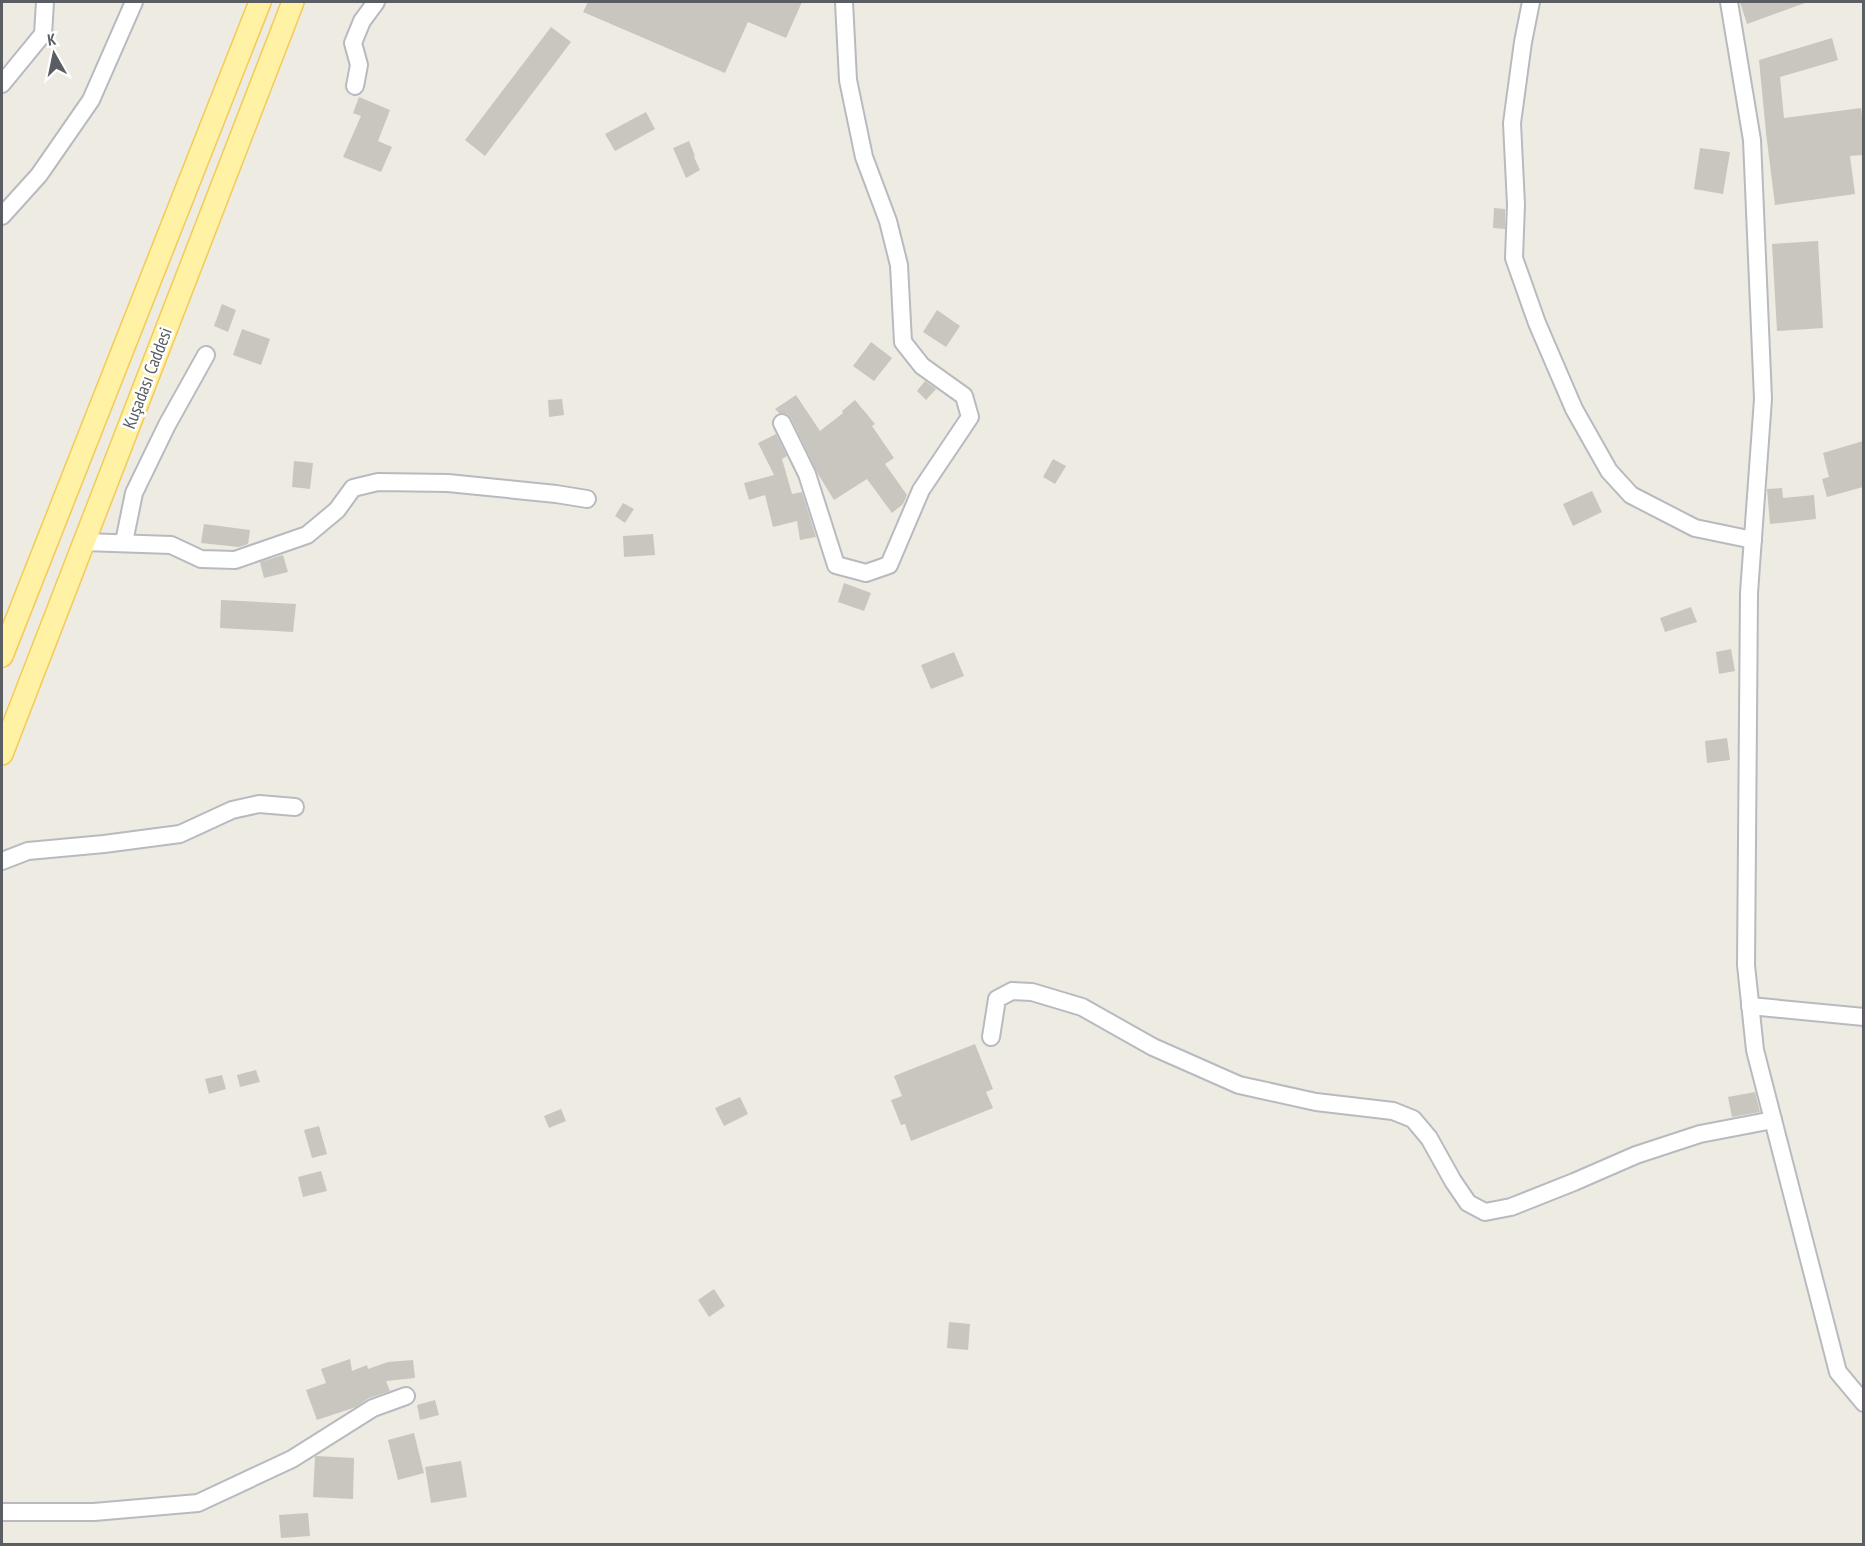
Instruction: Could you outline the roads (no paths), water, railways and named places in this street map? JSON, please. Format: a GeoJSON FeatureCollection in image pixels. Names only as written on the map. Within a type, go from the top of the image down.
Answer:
{"type":"FeatureCollection","features":[{"type":"Feature","properties":{"kind":"main road","name":"Kuşadası Caddesi"},"geometry":{"type":"LineString","coordinates":[[2,656],[260,2]]}},
{"type":"Feature","properties":{"kind":"main road","name":"Kuşadası Caddesi"},"geometry":{"type":"LineString","coordinates":[[2,754],[293,2]]}},
{"type":"Feature","properties":{"kind":"street"},"geometry":{"type":"LineString","coordinates":[[2,84],[43,34],[45,2]]}},
{"type":"Feature","properties":{"kind":"street"},"geometry":{"type":"LineString","coordinates":[[2,216],[39,176],[91,100],[134,2]]}},
{"type":"Feature","properties":{"kind":"street"},"geometry":{"type":"LineString","coordinates":[[355,86],[359,65],[353,43],[362,21],[376,2]]}},
{"type":"Feature","properties":{"kind":"street"},"geometry":{"type":"LineString","coordinates":[[782,423],[807,474],[836,565],[866,573],[889,565],[921,490],[970,417],[964,396],[922,366],[903,342],[899,265],[888,221],[864,157],[848,80],[844,2]]}},
{"type":"Feature","properties":{"kind":"street"},"geometry":{"type":"LineString","coordinates":[[1531,2],[1512,123],[1516,206],[1514,258],[1536,323],[1574,409],[1609,471],[1631,495],[1695,528],[1753,540]]}},
{"type":"Feature","properties":{"kind":"street"},"geometry":{"type":"LineString","coordinates":[[1729,2],[1752,140],[1763,399],[1749,593],[1746,953],[1750,1006],[1755,1050],[1838,1372],[1863,1402]]}},
{"type":"Feature","properties":{"kind":"street"},"geometry":{"type":"LineString","coordinates":[[124,542],[134,493],[167,425],[206,355]]}},
{"type":"Feature","properties":{"kind":"street"},"geometry":{"type":"LineString","coordinates":[[84,542],[171,545],[201,560],[235,560],[307,535],[337,510],[352,488],[378,482],[448,483],[586,499]]}},
{"type":"Feature","properties":{"kind":"street"},"geometry":{"type":"LineString","coordinates":[[2,861],[28,851],[180,834],[232,810],[259,804],[295,807]]}},
{"type":"Feature","properties":{"kind":"street"},"geometry":{"type":"LineString","coordinates":[[991,1037],[998,999],[1012,991],[1032,992],[1082,1007],[1153,1047],[1239,1085],[1316,1102],[1393,1111],[1413,1119],[1429,1138],[1468,1203],[1485,1212],[1511,1207],[1636,1155],[1700,1134],[1773,1119]]}},
{"type":"Feature","properties":{"kind":"street"},"geometry":{"type":"LineString","coordinates":[[1750,1006],[1863,1017]]}},
{"type":"Feature","properties":{"kind":"street"},"geometry":{"type":"LineString","coordinates":[[2,1512],[94,1512],[198,1503],[292,1459],[373,1408],[406,1396]]}}]}
